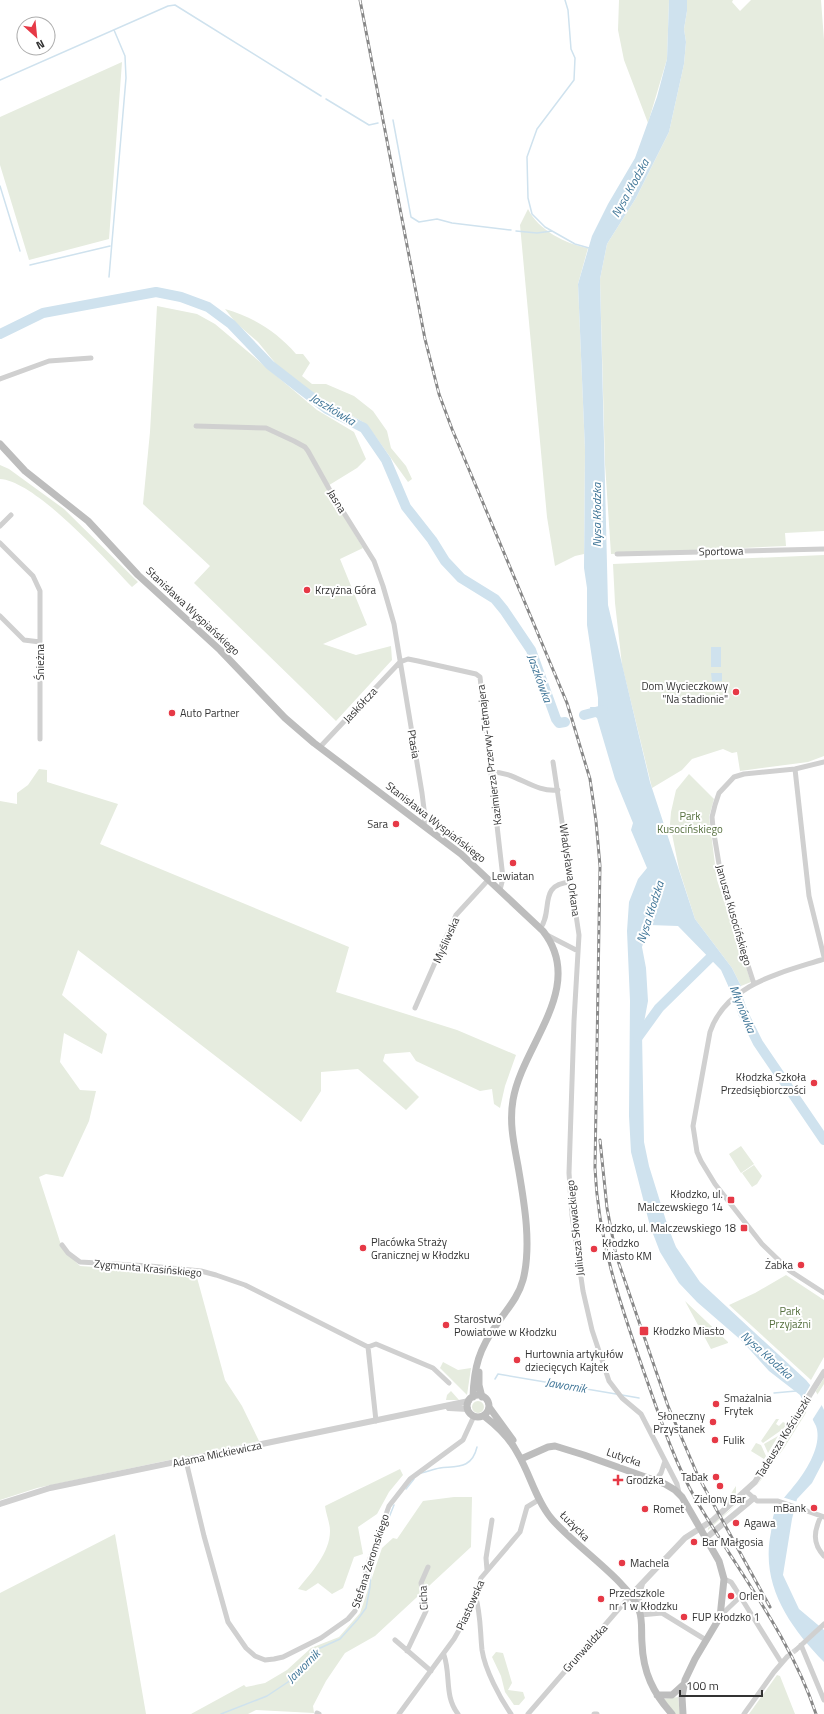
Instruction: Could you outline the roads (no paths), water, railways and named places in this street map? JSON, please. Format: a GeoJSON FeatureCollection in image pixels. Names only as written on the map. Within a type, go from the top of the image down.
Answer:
{"type":"FeatureCollection","features":[{"type":"Feature","properties":{"kind":"main road","name":"Stanisława Wyspiańskiego"},"geometry":{"type":"LineString","coordinates":[[0,444],[25,471],[88,521],[138,575],[220,650],[285,718],[320,747],[461,854],[489,879],[543,932],[556,958],[558,982],[551,1009],[520,1074],[514,1095],[511,1118],[524,1216],[524,1271],[519,1292],[491,1333],[474,1370],[471,1399]]}},
{"type":"Feature","properties":{"kind":"main road","name":"Stanisława Wyspiańskiego"},"geometry":{"type":"LineString","coordinates":[[480,1357],[479,1383],[482,1397]]}},
{"type":"Feature","properties":{"kind":"main road"},"geometry":{"type":"LineString","coordinates":[[482,1397],[488,1401],[489,1406],[509,1432],[517,1452],[501,1431],[484,1416],[474,1416],[468,1409],[471,1399],[482,1397]]}},
{"type":"Feature","properties":{"kind":"main road"},"geometry":{"type":"LineString","coordinates":[[484,1416],[489,1406]]}},
{"type":"Feature","properties":{"kind":"main road","name":"Lutycka"},"geometry":{"type":"LineString","coordinates":[[521,1459],[548,1447],[555,1446],[656,1480],[679,1493],[722,1567],[724,1579]]}},
{"type":"Feature","properties":{"kind":"main road","name":"Łużycka"},"geometry":{"type":"LineString","coordinates":[[517,1452],[540,1499],[557,1525],[630,1596],[640,1612]]}},
{"type":"Feature","properties":{"kind":"main road"},"geometry":{"type":"LineString","coordinates":[[683,1714],[683,1685],[690,1668],[720,1616],[724,1579]]}},
{"type":"Feature","properties":{"kind":"main road"},"geometry":{"type":"LineString","coordinates":[[640,1612],[644,1664],[650,1683],[656,1695],[672,1714]]}},
{"type":"Feature","properties":{"kind":"main road"},"geometry":{"type":"LineString","coordinates":[[656,1695],[672,1695],[683,1685]]}},
{"type":"Feature","properties":{"kind":"street"},"geometry":{"type":"LineString","coordinates":[[0,380],[50,361],[91,358]]}},
{"type":"Feature","properties":{"kind":"street","name":"Jasna"},"geometry":{"type":"LineString","coordinates":[[196,426],[266,428],[305,447],[374,561],[394,624],[400,662]]}},
{"type":"Feature","properties":{"kind":"street"},"geometry":{"type":"LineString","coordinates":[[0,526],[12,515]]}},
{"type":"Feature","properties":{"kind":"street","name":"Śnieżna"},"geometry":{"type":"LineString","coordinates":[[0,544],[33,576],[39,586],[40,739]]}},
{"type":"Feature","properties":{"kind":"street","name":"Sportowa"},"geometry":{"type":"LineString","coordinates":[[618,554],[824,549]]}},
{"type":"Feature","properties":{"kind":"street"},"geometry":{"type":"LineString","coordinates":[[0,616],[24,640],[40,642]]}},
{"type":"Feature","properties":{"kind":"street","name":"Kazimierza Przerwy-Tetmajera"},"geometry":{"type":"LineString","coordinates":[[400,662],[408,659],[418,660],[476,674],[480,677],[504,883],[500,890]]}},
{"type":"Feature","properties":{"kind":"street","name":"Jaskółcza"},"geometry":{"type":"LineString","coordinates":[[320,747],[400,662]]}},
{"type":"Feature","properties":{"kind":"street","name":"Ptasia"},"geometry":{"type":"LineString","coordinates":[[400,662],[423,799],[425,817],[424,825]]}},
{"type":"Feature","properties":{"kind":"street","name":"Władysława Orkana"},"geometry":{"type":"LineString","coordinates":[[553,762],[577,917],[578,950]]}},
{"type":"Feature","properties":{"kind":"street","name":"Janusza Kusocińskiego"},"geometry":{"type":"LineString","coordinates":[[754,984],[723,888],[712,817],[719,793],[734,777],[744,774],[795,769],[824,762]]}},
{"type":"Feature","properties":{"kind":"street"},"geometry":{"type":"LineString","coordinates":[[795,769],[809,896],[824,958],[754,984],[733,997],[720,1011],[713,1021],[710,1032],[694,1126],[697,1152],[704,1168],[715,1184],[762,1244],[790,1271],[824,1293]]}},
{"type":"Feature","properties":{"kind":"street"},"geometry":{"type":"LineString","coordinates":[[490,772],[509,774],[543,790],[558,790]]}},
{"type":"Feature","properties":{"kind":"street","name":"Myśliwska"},"geometry":{"type":"LineString","coordinates":[[415,1008],[456,915],[489,879]]}},
{"type":"Feature","properties":{"kind":"street"},"geometry":{"type":"LineString","coordinates":[[571,882],[558,884],[549,894],[543,924],[543,932],[578,950]]}},
{"type":"Feature","properties":{"kind":"street","name":"Juliusza Słowackiego"},"geometry":{"type":"LineString","coordinates":[[578,950],[569,1173],[570,1201],[583,1291],[592,1330],[610,1381],[622,1398],[641,1414],[677,1484],[679,1493]]}},
{"type":"Feature","properties":{"kind":"street","name":"Zygmunta Krasińskiego"},"geometry":{"type":"LineString","coordinates":[[62,1245],[68,1253],[80,1262],[201,1271],[245,1285],[368,1347],[376,1344],[433,1368],[449,1383]]}},
{"type":"Feature","properties":{"kind":"street"},"geometry":{"type":"LineString","coordinates":[[368,1347],[376,1421]]}},
{"type":"Feature","properties":{"kind":"street","name":"Tadeusza Kościuszki"},"geometry":{"type":"LineString","coordinates":[[700,1528],[746,1491],[761,1474],[824,1372]]}},
{"type":"Feature","properties":{"kind":"street","name":"Adama Mickiewicza"},"geometry":{"type":"LineString","coordinates":[[0,1504],[50,1488],[376,1421],[471,1399]]}},
{"type":"Feature","properties":{"kind":"street","name":"Adama Mickiewicza"},"geometry":{"type":"LineString","coordinates":[[436,1408],[468,1409]]}},
{"type":"Feature","properties":{"kind":"street","name":"Stefana Żeromskiego"},"geometry":{"type":"LineString","coordinates":[[186,1461],[204,1536],[228,1622],[246,1648],[255,1656],[265,1660],[283,1657],[320,1638],[348,1619],[355,1611],[369,1561],[389,1506],[410,1479],[463,1440],[474,1416]]}},
{"type":"Feature","properties":{"kind":"street"},"geometry":{"type":"LineString","coordinates":[[656,1480],[661,1473],[665,1461]]}},
{"type":"Feature","properties":{"kind":"street"},"geometry":{"type":"LineString","coordinates":[[746,1491],[757,1500],[778,1501],[797,1506],[822,1517],[816,1529],[815,1541],[824,1556]]}},
{"type":"Feature","properties":{"kind":"street"},"geometry":{"type":"LineString","coordinates":[[706,1538],[754,1498]]}},
{"type":"Feature","properties":{"kind":"street","name":"Piastowska"},"geometry":{"type":"LineString","coordinates":[[399,1714],[444,1655],[461,1628],[481,1578],[520,1532],[528,1506],[540,1499]]}},
{"type":"Feature","properties":{"kind":"street"},"geometry":{"type":"LineString","coordinates":[[487,1570],[486,1558],[492,1520]]}},
{"type":"Feature","properties":{"kind":"street","name":"Grunwaldzka"},"geometry":{"type":"LineString","coordinates":[[528,1714],[630,1596],[685,1538],[700,1528]]}},
{"type":"Feature","properties":{"kind":"street","name":"Cicha"},"geometry":{"type":"LineString","coordinates":[[408,1651],[426,1611],[421,1582],[428,1567]]}},
{"type":"Feature","properties":{"kind":"street"},"geometry":{"type":"LineString","coordinates":[[724,1579],[731,1582],[741,1596],[781,1662]]}},
{"type":"Feature","properties":{"kind":"street"},"geometry":{"type":"LineString","coordinates":[[642,1584],[639,1594],[640,1612],[662,1613],[706,1640]]}},
{"type":"Feature","properties":{"kind":"street"},"geometry":{"type":"LineString","coordinates":[[475,1595],[478,1606],[482,1652],[499,1696],[511,1714]]}},
{"type":"Feature","properties":{"kind":"street"},"geometry":{"type":"LineString","coordinates":[[720,1616],[741,1596]]}},
{"type":"Feature","properties":{"kind":"street"},"geometry":{"type":"LineString","coordinates":[[824,1624],[801,1645],[824,1700]]}},
{"type":"Feature","properties":{"kind":"street"},"geometry":{"type":"LineString","coordinates":[[395,1640],[431,1671]]}},
{"type":"Feature","properties":{"kind":"street"},"geometry":{"type":"LineString","coordinates":[[444,1655],[447,1664],[448,1692],[454,1709],[458,1714]]}},
{"type":"Feature","properties":{"kind":"street"},"geometry":{"type":"LineString","coordinates":[[744,1714],[781,1662],[787,1657]]}},
{"type":"Feature","properties":{"kind":"water"},"geometry":{"type":"Polygon","coordinates":[[[669,0],[687,0],[687,11],[684,29],[686,42],[684,64],[669,132],[636,198],[607,244],[600,279],[608,605],[650,782],[695,919],[732,968],[741,986],[731,992],[721,970],[678,926],[649,925],[642,947],[646,968],[648,1001],[642,1033],[644,1142],[649,1166],[668,1227],[676,1247],[700,1282],[806,1380],[815,1391],[824,1410],[824,1460],[812,1483],[797,1499],[792,1519],[783,1575],[799,1609],[824,1630],[824,1662],[799,1634],[780,1603],[770,1570],[769,1551],[773,1516],[781,1502],[803,1474],[812,1458],[818,1434],[816,1426],[800,1395],[769,1371],[742,1341],[697,1302],[679,1283],[660,1252],[650,1226],[631,1152],[629,1116],[630,1001],[627,931],[629,902],[638,879],[647,868],[631,830],[633,823],[615,779],[597,718],[592,715],[590,707],[598,707],[598,698],[587,625],[587,588],[584,568],[585,450],[578,284],[592,236],[608,204],[635,158],[657,97],[667,59],[669,0]]]}},
{"type":"Feature","properties":{"kind":"water"},"geometry":{"type":"Polygon","coordinates":[[[711,647],[721,647],[721,667],[711,667],[711,647]]]}},
{"type":"Feature","properties":{"kind":"water"},"geometry":{"type":"Polygon","coordinates":[[[711,673],[722,673],[722,681],[712,682],[711,673]]]}},
{"type":"Feature","properties":{"kind":"waterway"},"geometry":{"type":"LineString","coordinates":[[565,0],[568,10],[571,49],[575,58],[574,80],[537,129],[527,157],[528,198],[532,214],[545,227],[575,244],[589,248]]}},
{"type":"Feature","properties":{"kind":"waterway"},"geometry":{"type":"LineString","coordinates":[[0,80],[168,6],[175,5],[321,96]]}},
{"type":"Feature","properties":{"kind":"waterway"},"geometry":{"type":"LineString","coordinates":[[109,277],[126,78],[125,56],[114,30]]}},
{"type":"Feature","properties":{"kind":"waterway"},"geometry":{"type":"LineString","coordinates":[[326,99],[369,125],[378,123]]}},
{"type":"Feature","properties":{"kind":"waterway"},"geometry":{"type":"LineString","coordinates":[[393,120],[411,217],[419,222],[437,219],[452,223],[511,230]]}},
{"type":"Feature","properties":{"kind":"waterway"},"geometry":{"type":"LineString","coordinates":[[0,186],[20,251]]}},
{"type":"Feature","properties":{"kind":"waterway"},"geometry":{"type":"LineString","coordinates":[[516,231],[537,233],[552,231]]}},
{"type":"Feature","properties":{"kind":"waterway"},"geometry":{"type":"LineString","coordinates":[[30,265],[110,246]]}},
{"type":"Feature","properties":{"kind":"waterway","name":"Jaszkówka"},"geometry":{"type":"LineString","coordinates":[[0,334],[43,313],[156,292],[181,297],[208,307],[231,324],[270,365],[297,386],[327,409],[364,428],[386,460],[406,507],[432,540],[445,561],[461,578],[495,599],[504,610],[531,650],[556,719],[559,723],[565,722]]}},
{"type":"Feature","properties":{"kind":"waterway","name":"Jaszkówka"},"geometry":{"type":"LineString","coordinates":[[584,715],[603,710]]}},
{"type":"Feature","properties":{"kind":"waterway","name":"Nysa Kłodzka"},"geometry":{"type":"LineString","coordinates":[[638,1037],[659,1008],[714,954]]}},
{"type":"Feature","properties":{"kind":"waterway","name":"Młynówka"},"geometry":{"type":"LineString","coordinates":[[731,978],[743,1013],[758,1043],[824,1140]]}},
{"type":"Feature","properties":{"kind":"waterway","name":"Jawornik"},"geometry":{"type":"LineString","coordinates":[[495,1379],[498,1374],[616,1394]]}},
{"type":"Feature","properties":{"kind":"waterway","name":"Jawornik"},"geometry":{"type":"LineString","coordinates":[[774,1393],[796,1391]]}},
{"type":"Feature","properties":{"kind":"waterway","name":"Jawornik"},"geometry":{"type":"LineString","coordinates":[[622,1395],[639,1398]]}},
{"type":"Feature","properties":{"kind":"waterway","name":"Jawornik"},"geometry":{"type":"LineString","coordinates":[[421,1473],[437,1468],[458,1466],[468,1463],[475,1454],[477,1447]]}},
{"type":"Feature","properties":{"kind":"waterway","name":"Jawornik"},"geometry":{"type":"LineString","coordinates":[[406,1489],[414,1479]]}},
{"type":"Feature","properties":{"kind":"waterway","name":"Jawornik"},"geometry":{"type":"LineString","coordinates":[[386,1525],[394,1505]]}},
{"type":"Feature","properties":{"kind":"waterway","name":"Jawornik"},"geometry":{"type":"LineString","coordinates":[[221,1714],[267,1696],[288,1682],[318,1649],[340,1639],[358,1619],[366,1608],[370,1587],[371,1569],[385,1529]]}},
{"type":"Feature","properties":{"kind":"tunnel"},"geometry":{"type":"LineString","coordinates":[[787,1657],[797,1649]]}},
{"type":"Feature","properties":{"kind":"railway"},"geometry":{"type":"LineString","coordinates":[[360,0],[425,339],[439,394],[452,429],[567,703],[590,779],[600,866],[595,1168],[601,1222],[612,1273],[627,1324],[667,1438],[680,1468],[695,1498],[761,1603],[792,1657],[816,1714]]}},
{"type":"Feature","properties":{"kind":"railway"},"geometry":{"type":"LineString","coordinates":[[600,1140],[607,1208],[616,1255],[668,1406],[698,1476],[770,1607]]}},
{"type":"Feature","properties":{"kind":"place","name":"Krzyżna Góra"},"geometry":{"type":"Point","coordinates":[307,590]}},
{"type":"Feature","properties":{"kind":"place","name":"Dom Wycieczkowy \"Na stadionie\""},"geometry":{"type":"Point","coordinates":[736,692]}},
{"type":"Feature","properties":{"kind":"place","name":"Auto Partner"},"geometry":{"type":"Point","coordinates":[172,713]}},
{"type":"Feature","properties":{"kind":"place","name":"Sara"},"geometry":{"type":"Point","coordinates":[396,824]}},
{"type":"Feature","properties":{"kind":"place","name":"Lewiatan"},"geometry":{"type":"Point","coordinates":[513,863]}},
{"type":"Feature","properties":{"kind":"place","name":"Kłodzka Szkoła Przedsiębiorczości"},"geometry":{"type":"Point","coordinates":[814,1083]}},
{"type":"Feature","properties":{"kind":"place","name":"Kłodzko, ul. Malczewskiego 14"},"geometry":{"type":"Point","coordinates":[731,1200]}},
{"type":"Feature","properties":{"kind":"place","name":"Kłodzko, ul. Malczewskiego 18"},"geometry":{"type":"Point","coordinates":[744,1228]}},
{"type":"Feature","properties":{"kind":"place","name":"Placówka Straży Granicznej w Kłodzku"},"geometry":{"type":"Point","coordinates":[363,1248]}},
{"type":"Feature","properties":{"kind":"place","name":"Kłodzko Miasto KM"},"geometry":{"type":"Point","coordinates":[594,1249]}},
{"type":"Feature","properties":{"kind":"place","name":"Żabka"},"geometry":{"type":"Point","coordinates":[801,1265]}},
{"type":"Feature","properties":{"kind":"place","name":"Starostwo Powiatowe w Kłodzku"},"geometry":{"type":"Point","coordinates":[446,1325]}},
{"type":"Feature","properties":{"kind":"place","name":"Kłodzko Miasto"},"geometry":{"type":"Point","coordinates":[644,1331]}},
{"type":"Feature","properties":{"kind":"place","name":"Hurtownia artykułów dziecięcych Kajtek"},"geometry":{"type":"Point","coordinates":[517,1360]}},
{"type":"Feature","properties":{"kind":"place","name":"Smażalnia Frytek"},"geometry":{"type":"Point","coordinates":[716,1404]}},
{"type":"Feature","properties":{"kind":"place","name":"Słoneczny Przystanek"},"geometry":{"type":"Point","coordinates":[713,1422]}},
{"type":"Feature","properties":{"kind":"place","name":"Fulik"},"geometry":{"type":"Point","coordinates":[715,1440]}},
{"type":"Feature","properties":{"kind":"place","name":"Tabak"},"geometry":{"type":"Point","coordinates":[716,1477]}},
{"type":"Feature","properties":{"kind":"place","name":"Grodzka"},"geometry":{"type":"Point","coordinates":[618,1480]}},
{"type":"Feature","properties":{"kind":"place","name":"Zielony Bar"},"geometry":{"type":"Point","coordinates":[720,1486]}},
{"type":"Feature","properties":{"kind":"place","name":"mBank"},"geometry":{"type":"Point","coordinates":[814,1508]}},
{"type":"Feature","properties":{"kind":"place","name":"Romet"},"geometry":{"type":"Point","coordinates":[645,1509]}},
{"type":"Feature","properties":{"kind":"place","name":"Agawa"},"geometry":{"type":"Point","coordinates":[736,1523]}},
{"type":"Feature","properties":{"kind":"place","name":"Bar Małgosia"},"geometry":{"type":"Point","coordinates":[694,1542]}},
{"type":"Feature","properties":{"kind":"place","name":"Machela"},"geometry":{"type":"Point","coordinates":[622,1563]}},
{"type":"Feature","properties":{"kind":"place","name":"Orlen"},"geometry":{"type":"Point","coordinates":[731,1596]}},
{"type":"Feature","properties":{"kind":"place","name":"Przedszkole nr 1 w Kłodzku"},"geometry":{"type":"Point","coordinates":[601,1599]}},
{"type":"Feature","properties":{"kind":"place","name":"FUP Kłodzko 1"},"geometry":{"type":"Point","coordinates":[684,1617]}},
{"type":"Feature","properties":{"kind":"park label","name":"Park Kusocińskiego"},"geometry":{"type":"Point","coordinates":[690,822]}},
{"type":"Feature","properties":{"kind":"park label","name":"Park Przyjaźni"},"geometry":{"type":"Point","coordinates":[790,1317]}}]}
